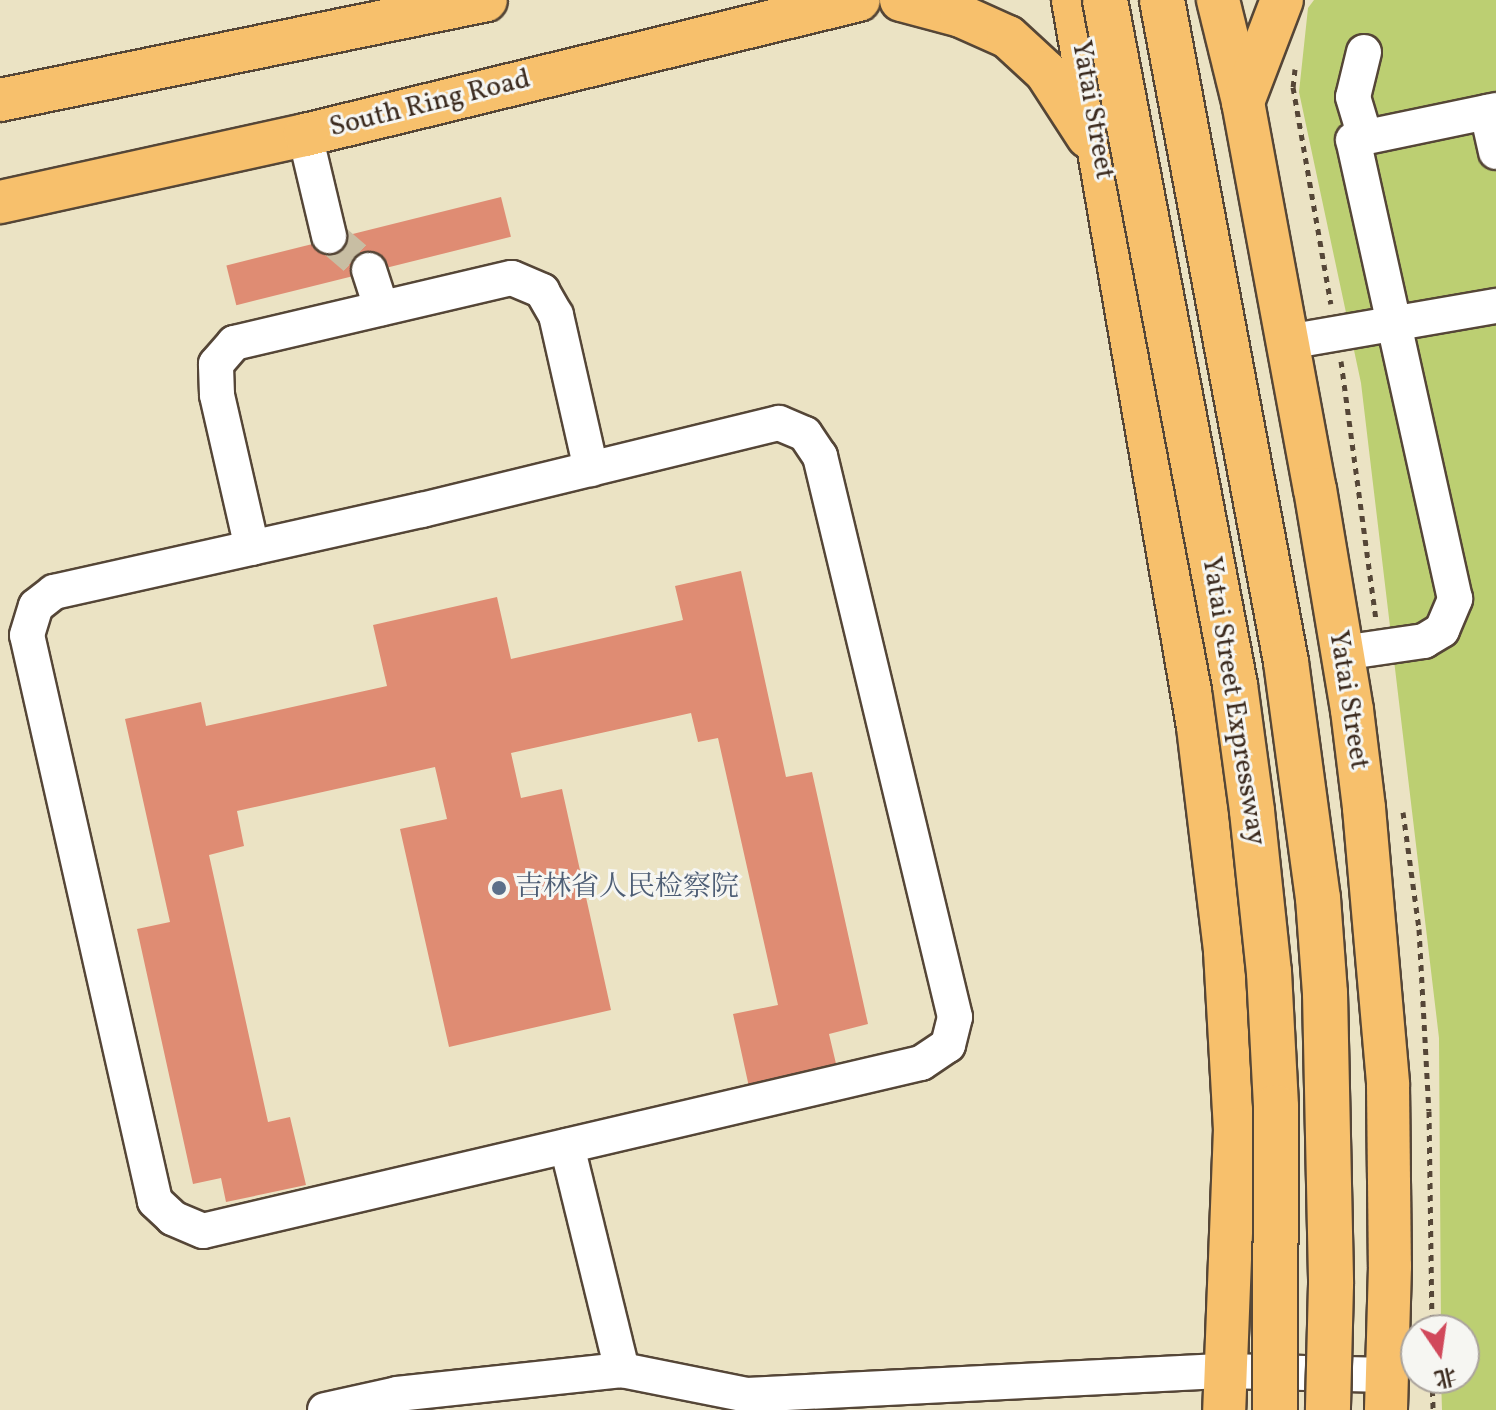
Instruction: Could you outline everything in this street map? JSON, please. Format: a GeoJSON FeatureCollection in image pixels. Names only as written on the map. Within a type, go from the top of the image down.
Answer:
{"type":"FeatureCollection","features":[{"type":"Feature","properties":{"kind":"highway","name":"Yatai Street Expressway"},"geometry":{"type":"LineString","coordinates":[[1105,0],[1235,685],[1252,811],[1269,972],[1276,1107],[1275,1410]]}},
{"type":"Feature","properties":{"kind":"highway","name":"Yatai Street Expressway"},"geometry":{"type":"LineString","coordinates":[[1162,0],[1284,648],[1318,898],[1325,993],[1331,1284],[1328,1410]]}},
{"type":"Feature","properties":{"kind":"main road"},"geometry":{"type":"LineString","coordinates":[[0,100],[486,0]]}},
{"type":"Feature","properties":{"kind":"main road","name":"South Ring Road"},"geometry":{"type":"LineString","coordinates":[[0,202],[305,135],[859,0]]}},
{"type":"Feature","properties":{"kind":"main road"},"geometry":{"type":"LineString","coordinates":[[901,0],[961,16],[1008,37],[1026,51],[1067,101],[1101,159]]}},
{"type":"Feature","properties":{"kind":"main road","name":"Yatai Street"},"geometry":{"type":"LineString","coordinates":[[1073,0],[1198,727],[1225,951],[1235,1129],[1224,1390]]}},
{"type":"Feature","properties":{"kind":"main road","name":"Yatai Street"},"geometry":{"type":"LineString","coordinates":[[1218,0],[1243,102],[1287,342],[1342,653],[1364,808],[1388,1085],[1387,1392]]}},
{"type":"Feature","properties":{"kind":"main road"},"geometry":{"type":"LineString","coordinates":[[1243,102],[1282,0]]}},
{"type":"Feature","properties":{"kind":"street"},"geometry":{"type":"LineString","coordinates":[[1364,52],[1353,97],[1365,137]]}},
{"type":"Feature","properties":{"kind":"street"},"geometry":{"type":"LineString","coordinates":[[1342,653],[1424,641],[1442,630],[1455,599],[1353,140],[1492,111],[1496,152]]}},
{"type":"Feature","properties":{"kind":"street"},"geometry":{"type":"LineString","coordinates":[[305,135],[329,236]]}},
{"type":"Feature","properties":{"kind":"street"},"geometry":{"type":"LineString","coordinates":[[369,270],[381,308]]}},
{"type":"Feature","properties":{"kind":"street"},"geometry":{"type":"LineString","coordinates":[[252,548],[217,395],[216,364],[234,343],[381,308],[512,278],[542,291],[556,315],[591,469]]}},
{"type":"Feature","properties":{"kind":"street"},"geometry":{"type":"LineString","coordinates":[[1287,342],[1496,306]]}},
{"type":"Feature","properties":{"kind":"street"},"geometry":{"type":"LineString","coordinates":[[779,423],[805,434],[820,456],[955,1017],[948,1045],[921,1063],[203,1231],[173,1218],[155,1201],[27,635],[36,606],[54,592],[591,469],[779,423]]}},
{"type":"Feature","properties":{"kind":"street"},"geometry":{"type":"LineString","coordinates":[[567,1146],[622,1370]]}},
{"type":"Feature","properties":{"kind":"street"},"geometry":{"type":"LineString","coordinates":[[325,1410],[397,1394],[622,1370],[747,1395],[1224,1390],[1387,1392]]}},
{"type":"Feature","properties":{"kind":"green space"},"geometry":{"type":"Polygon","coordinates":[[[1314,0],[1496,0],[1496,1410],[1442,1410],[1442,1394],[1480,1394],[1480,1314],[1441,1314],[1439,1038],[1361,383],[1299,92],[1308,8],[1314,0]]]}},
{"type":"Feature","properties":{"kind":"building"},"geometry":{"type":"Polygon","coordinates":[[[501,197],[511,237],[236,305],[226,265],[501,197]]]}},
{"type":"Feature","properties":{"kind":"building","name":"吉林省人民检察院"},"geometry":{"type":"Polygon","coordinates":[[[741,571],[786,777],[812,772],[868,1024],[829,1034],[837,1068],[749,1087],[733,1014],[778,1005],[718,738],[698,742],[691,713],[511,753],[521,798],[562,789],[611,1010],[449,1047],[400,829],[447,819],[435,767],[237,811],[244,846],[209,855],[268,1122],[290,1117],[306,1185],[226,1202],[221,1178],[193,1184],[137,929],[170,922],[125,719],[201,702],[206,726],[387,686],[373,625],[497,597],[511,659],[683,620],[675,586],[741,571]]]}},
{"type":"Feature","properties":{"kind":"tunnel"},"geometry":{"type":"LineString","coordinates":[[329,236],[369,270]]}},
{"type":"Feature","properties":{"kind":"place","name":"吉林省人民检察院"},"geometry":{"type":"Point","coordinates":[499,888]}}]}
